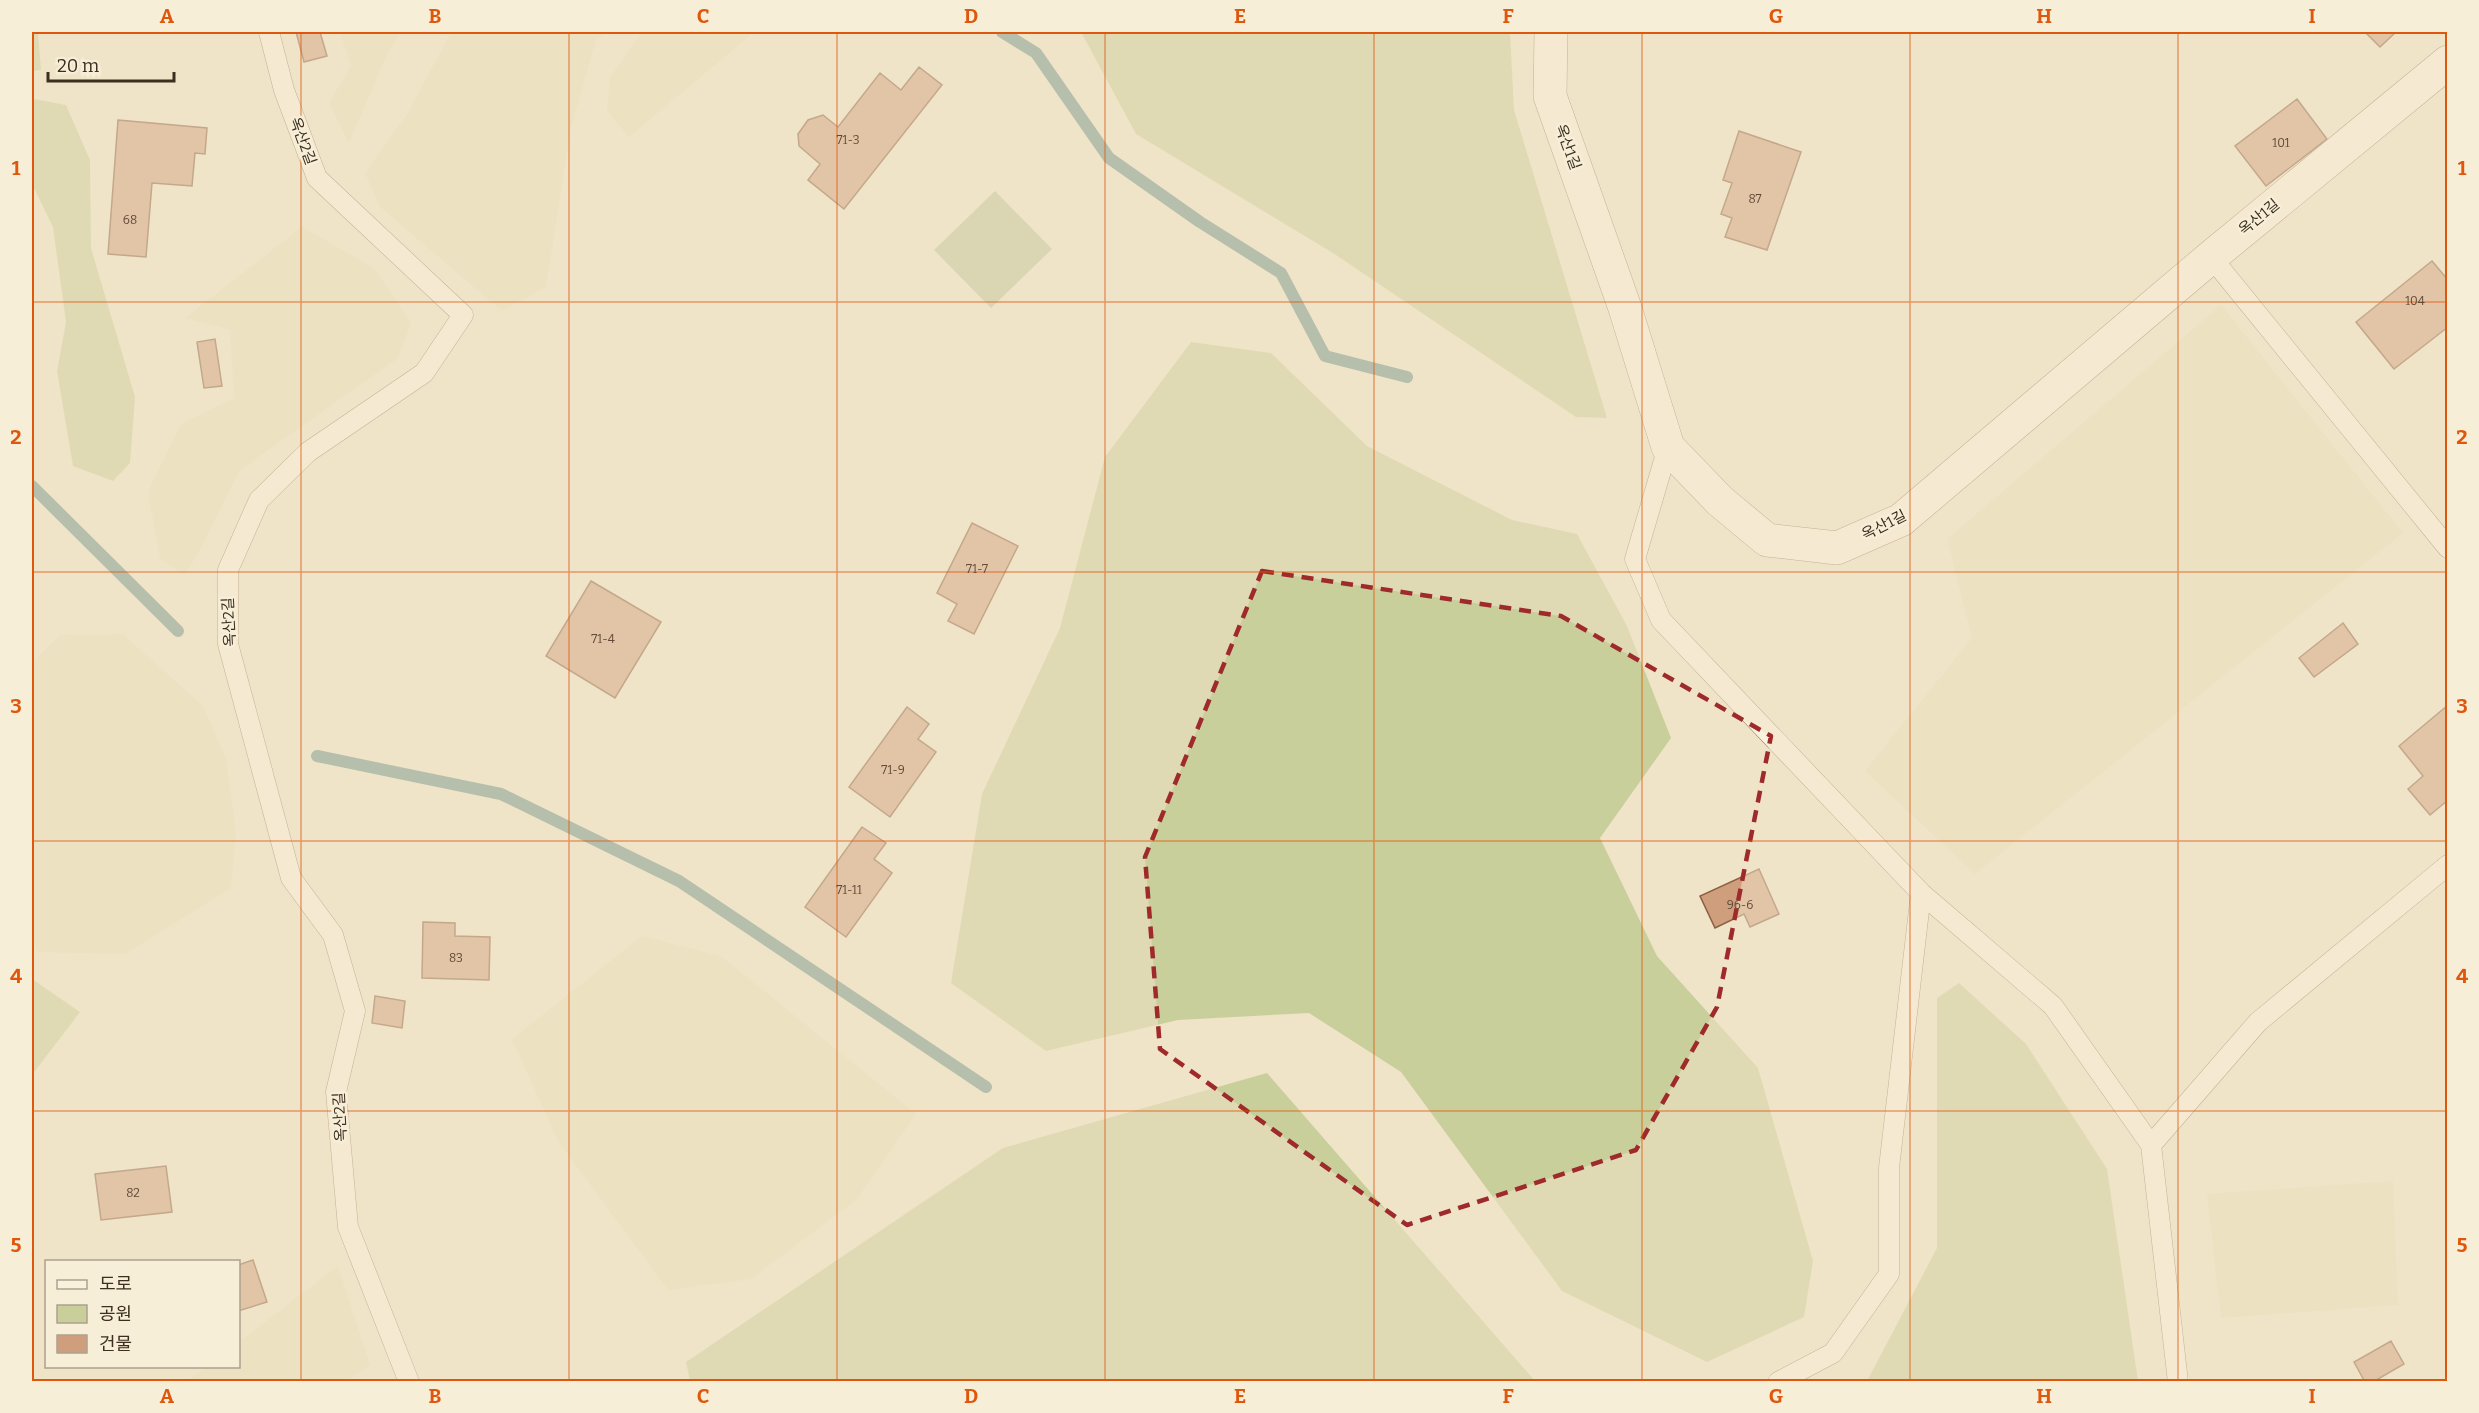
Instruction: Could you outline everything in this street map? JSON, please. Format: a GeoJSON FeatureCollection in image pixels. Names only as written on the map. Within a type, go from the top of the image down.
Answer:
{"type":"FeatureCollection","features":[{"type":"Feature","properties":{"kind":"street","name":"옥산1길"},"geometry":{"type":"LineString","coordinates":[[1551,32],[1550,96],[1625,308],[1668,447],[1720,501],[1767,540],[1837,548],[1901,519],[2211,256],[2448,62]]}},
{"type":"Feature","properties":{"kind":"lane","name":"옥산2길"},"geometry":{"type":"LineString","coordinates":[[269,32],[284,90],[317,178],[463,315],[424,373],[308,452],[259,500],[228,570],[228,644],[291,878],[333,934],[355,1011],[336,1092],[348,1227],[409,1382]]}},
{"type":"Feature","properties":{"kind":"lane"},"geometry":{"type":"LineString","coordinates":[[2211,256],[2448,548]]}},
{"type":"Feature","properties":{"kind":"lane"},"geometry":{"type":"LineString","coordinates":[[1668,447],[1635,559],[1661,620],[1921,893],[2053,1006],[2151,1145],[2178,1382]]}},
{"type":"Feature","properties":{"kind":"lane"},"geometry":{"type":"LineString","coordinates":[[2151,1145],[2258,1022],[2448,866]]}},
{"type":"Feature","properties":{"kind":"lane"},"geometry":{"type":"LineString","coordinates":[[1778,1382],[1833,1353],[1889,1274],[1889,1168],[1921,893]]}},
{"type":"Feature","properties":{"kind":"highlighted area"},"geometry":{"type":"Polygon","coordinates":[[[1262,571],[1561,616],[1771,736],[1717,1007],[1636,1150],[1407,1225],[1160,1049],[1145,857],[1262,571]]]}},
{"type":"Feature","properties":{"kind":"shaded area"},"geometry":{"type":"Polygon","coordinates":[[[340,32],[401,32],[388,52],[349,143],[329,103],[351,66],[340,32]]]}},
{"type":"Feature","properties":{"kind":"shaded area"},"geometry":{"type":"Polygon","coordinates":[[[451,32],[607,32],[596,40],[571,128],[546,287],[502,311],[380,207],[365,173],[409,111],[451,32]]]}},
{"type":"Feature","properties":{"kind":"shaded area"},"geometry":{"type":"Polygon","coordinates":[[[642,32],[754,32],[629,137],[607,111],[610,77],[642,32]]]}},
{"type":"Feature","properties":{"kind":"shaded area"},"geometry":{"type":"Polygon","coordinates":[[[302,227],[374,268],[411,323],[398,358],[239,471],[198,554],[184,575],[160,559],[148,492],[181,424],[234,398],[230,330],[185,318],[302,227]]]}},
{"type":"Feature","properties":{"kind":"shaded area"},"geometry":{"type":"Polygon","coordinates":[[[2221,305],[2403,533],[1975,874],[1865,771],[1972,638],[1947,539],[2221,305]]]}},
{"type":"Feature","properties":{"kind":"shaded area"},"geometry":{"type":"Polygon","coordinates":[[[123,634],[203,706],[226,758],[236,833],[231,888],[125,954],[37,952],[32,932],[32,663],[60,635],[123,634]]]}},
{"type":"Feature","properties":{"kind":"shaded area"},"geometry":{"type":"Polygon","coordinates":[[[642,936],[721,956],[916,1114],[856,1200],[751,1279],[668,1290],[558,1141],[512,1039],[642,936]]]}},
{"type":"Feature","properties":{"kind":"shaded area"},"geometry":{"type":"Polygon","coordinates":[[[2393,1181],[2398,1305],[2221,1318],[2207,1194],[2393,1181]]]}},
{"type":"Feature","properties":{"kind":"shaded area"},"geometry":{"type":"Polygon","coordinates":[[[338,1266],[370,1365],[347,1381],[188,1381],[206,1368],[240,1368],[240,1341],[338,1266]]]}},
{"type":"Feature","properties":{"kind":"green space"},"geometry":{"type":"Polygon","coordinates":[[[32,32],[38,32],[41,70],[32,71],[32,32]]]}},
{"type":"Feature","properties":{"kind":"green space"},"geometry":{"type":"Polygon","coordinates":[[[1081,32],[1510,32],[1514,110],[1607,418],[1576,417],[1333,253],[1136,134],[1081,32]]]}},
{"type":"Feature","properties":{"kind":"green space"},"geometry":{"type":"Polygon","coordinates":[[[34,99],[66,105],[90,160],[91,248],[135,397],[130,463],[113,481],[73,466],[57,371],[66,322],[53,227],[32,184],[34,99]]]}},
{"type":"Feature","properties":{"kind":"green space"},"geometry":{"type":"Polygon","coordinates":[[[995,191],[1052,249],[991,308],[934,250],[995,191]]]}},
{"type":"Feature","properties":{"kind":"green space"},"geometry":{"type":"Polygon","coordinates":[[[1191,342],[1271,353],[1367,446],[1512,520],[1577,534],[1627,626],[1671,738],[1600,838],[1657,956],[1758,1068],[1813,1261],[1804,1317],[1707,1362],[1562,1291],[1401,1072],[1309,1013],[1178,1020],[1046,1051],[951,983],[982,794],[1060,628],[1105,457],[1191,342]]]}},
{"type":"Feature","properties":{"kind":"green space"},"geometry":{"type":"Polygon","coordinates":[[[32,979],[80,1012],[32,1075],[32,979]]]}},
{"type":"Feature","properties":{"kind":"green space"},"geometry":{"type":"Polygon","coordinates":[[[1959,983],[2026,1044],[2107,1169],[2138,1381],[1867,1381],[1937,1248],[1937,998],[1959,983]]]}},
{"type":"Feature","properties":{"kind":"green space"},"geometry":{"type":"Polygon","coordinates":[[[1267,1073],[1535,1381],[690,1381],[686,1362],[1003,1148],[1267,1073]]]}},
{"type":"Feature","properties":{"kind":"building"},"geometry":{"type":"Polygon","coordinates":[[[296,32],[320,32],[327,56],[304,62],[296,32]]]}},
{"type":"Feature","properties":{"kind":"building"},"geometry":{"type":"Polygon","coordinates":[[[2365,32],[2396,32],[2380,47],[2365,32]]]}},
{"type":"Feature","properties":{"kind":"building"},"geometry":{"type":"Polygon","coordinates":[[[919,67],[942,85],[844,209],[808,180],[820,164],[799,146],[798,134],[808,120],[823,115],[838,127],[880,73],[901,90],[919,67]]]}},
{"type":"Feature","properties":{"kind":"building"},"geometry":{"type":"Polygon","coordinates":[[[2297,99],[2327,139],[2266,186],[2235,146],[2297,99]]]}},
{"type":"Feature","properties":{"kind":"building"},"geometry":{"type":"Polygon","coordinates":[[[118,120],[207,128],[205,154],[195,153],[192,186],[152,183],[146,257],[108,254],[118,120]]]}},
{"type":"Feature","properties":{"kind":"building"},"geometry":{"type":"Polygon","coordinates":[[[1739,131],[1801,152],[1767,250],[1725,237],[1732,218],[1721,214],[1732,183],[1723,180],[1739,131]]]}},
{"type":"Feature","properties":{"kind":"building"},"geometry":{"type":"Polygon","coordinates":[[[2432,261],[2448,280],[2448,327],[2394,369],[2356,322],[2432,261]]]}},
{"type":"Feature","properties":{"kind":"building"},"geometry":{"type":"Polygon","coordinates":[[[215,339],[222,386],[204,388],[197,342],[215,339]]]}},
{"type":"Feature","properties":{"kind":"building"},"geometry":{"type":"Polygon","coordinates":[[[972,523],[1018,546],[974,634],[948,621],[957,604],[937,593],[972,523]]]}},
{"type":"Feature","properties":{"kind":"building"},"geometry":{"type":"Polygon","coordinates":[[[591,581],[661,622],[615,698],[546,656],[591,581]]]}},
{"type":"Feature","properties":{"kind":"building"},"geometry":{"type":"Polygon","coordinates":[[[2343,623],[2358,644],[2314,677],[2299,658],[2343,623]]]}},
{"type":"Feature","properties":{"kind":"building"},"geometry":{"type":"Polygon","coordinates":[[[2448,705],[2448,800],[2430,815],[2408,789],[2423,776],[2399,746],[2448,705]]]}},
{"type":"Feature","properties":{"kind":"building"},"geometry":{"type":"Polygon","coordinates":[[[907,707],[929,724],[918,739],[936,752],[890,817],[849,787],[907,707]]]}},
{"type":"Feature","properties":{"kind":"building"},"geometry":{"type":"Polygon","coordinates":[[[862,827],[886,843],[874,859],[892,873],[846,937],[805,907],[862,827]]]}},
{"type":"Feature","properties":{"kind":"building"},"geometry":{"type":"Polygon","coordinates":[[[1759,869],[1779,914],[1750,927],[1744,914],[1715,928],[1700,896],[1759,869]]]}},
{"type":"Feature","properties":{"kind":"building"},"geometry":{"type":"Polygon","coordinates":[[[423,922],[455,923],[455,936],[490,937],[489,980],[422,978],[423,922]]]}},
{"type":"Feature","properties":{"kind":"building"},"geometry":{"type":"Polygon","coordinates":[[[375,996],[405,1001],[402,1028],[372,1023],[375,996]]]}},
{"type":"Feature","properties":{"kind":"building"},"geometry":{"type":"Polygon","coordinates":[[[166,1166],[172,1212],[101,1220],[95,1174],[166,1166]]]}},
{"type":"Feature","properties":{"kind":"building"},"geometry":{"type":"Polygon","coordinates":[[[253,1260],[267,1302],[240,1310],[240,1264],[253,1260]]]}},
{"type":"Feature","properties":{"kind":"building"},"geometry":{"type":"Polygon","coordinates":[[[2391,1341],[2404,1364],[2373,1382],[2365,1382],[2354,1362],[2391,1341]]]}},
{"type":"Feature","properties":{"kind":"waterway"},"geometry":{"type":"LineString","coordinates":[[1002,32],[1036,53],[1109,158],[1200,222],[1281,273],[1325,356],[1407,377]]}},
{"type":"Feature","properties":{"kind":"waterway"},"geometry":{"type":"LineString","coordinates":[[32,486],[178,631]]}},
{"type":"Feature","properties":{"kind":"waterway"},"geometry":{"type":"LineString","coordinates":[[317,756],[501,794],[679,881],[986,1087]]}}]}
